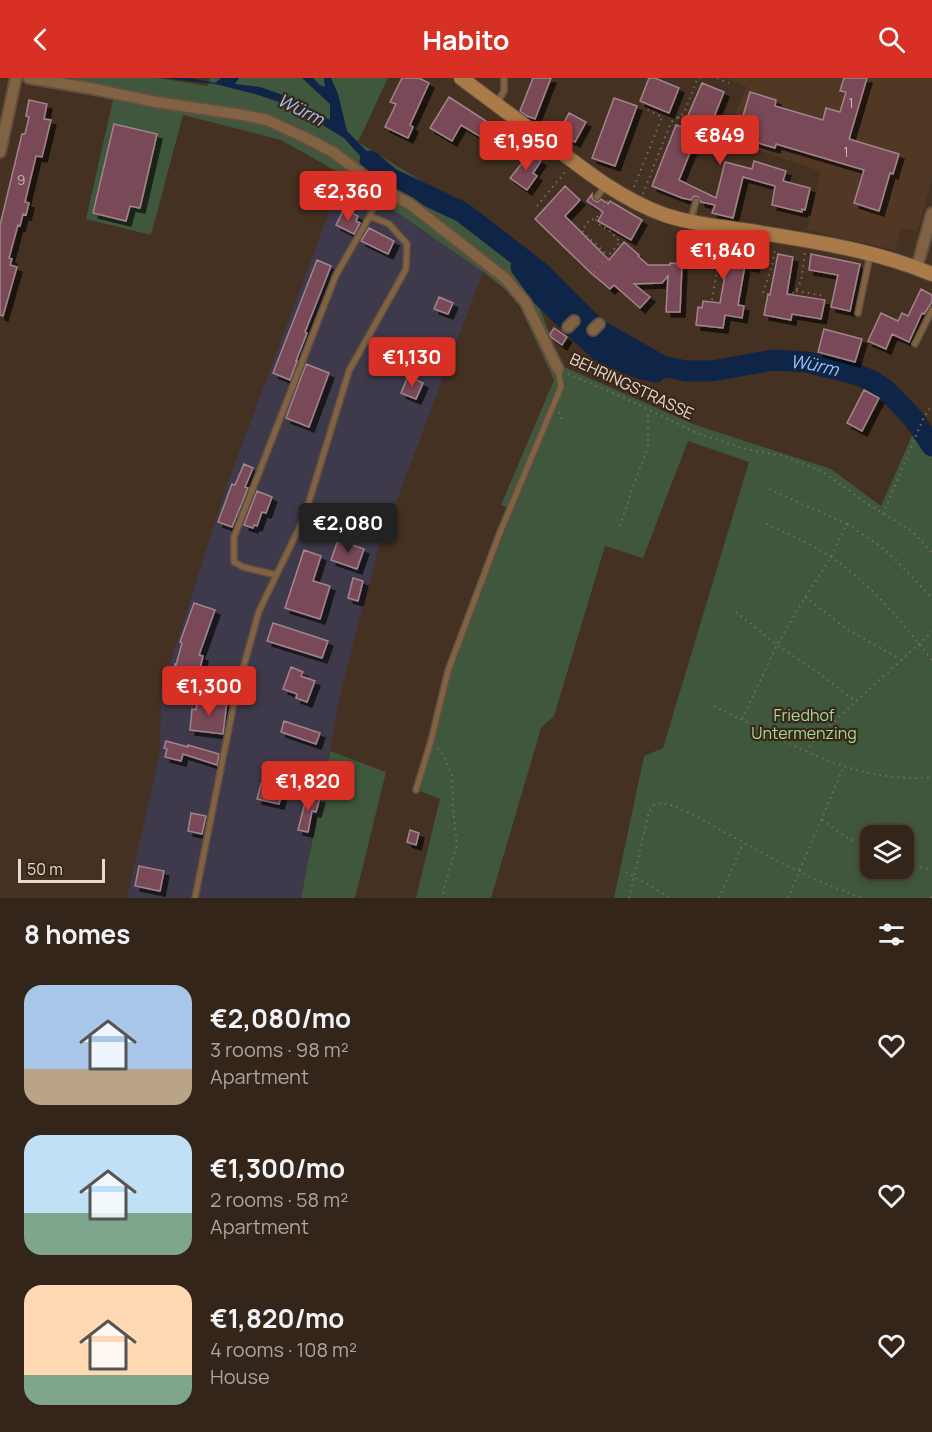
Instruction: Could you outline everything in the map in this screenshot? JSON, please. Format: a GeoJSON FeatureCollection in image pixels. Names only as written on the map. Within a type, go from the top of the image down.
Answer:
{"type":"FeatureCollection","features":[{"type":"Feature","properties":{"kind":"main road"},"geometry":{"type":"LineString","coordinates":[[461,78],[610,187],[666,215],[843,246],[916,267],[932,274]]}},
{"type":"Feature","properties":{"kind":"street"},"geometry":{"type":"LineString","coordinates":[[0,152],[16,78]]}},
{"type":"Feature","properties":{"kind":"street","name":"BEHRINGSTRASSE"},"geometry":{"type":"LineString","coordinates":[[29,78],[267,120],[333,152],[380,188],[410,204],[505,278],[526,303],[558,369]]}},
{"type":"Feature","properties":{"kind":"street"},"geometry":{"type":"LineString","coordinates":[[916,267],[932,213]]}},
{"type":"Feature","properties":{"kind":"lane"},"geometry":{"type":"LineString","coordinates":[[496,104],[504,91],[504,78]]}},
{"type":"Feature","properties":{"kind":"lane"},"geometry":{"type":"LineString","coordinates":[[597,197],[610,187]]}},
{"type":"Feature","properties":{"kind":"lane"},"geometry":{"type":"LineString","coordinates":[[276,575],[243,567],[234,562],[234,537],[336,275],[370,216],[380,188]]}},
{"type":"Feature","properties":{"kind":"lane"},"geometry":{"type":"LineString","coordinates":[[690,221],[696,201]]}},
{"type":"Feature","properties":{"kind":"lane"},"geometry":{"type":"LineString","coordinates":[[195,898],[235,698],[259,611],[304,518],[349,370],[406,268],[407,244],[389,224],[370,216]]}},
{"type":"Feature","properties":{"kind":"lane"},"geometry":{"type":"LineString","coordinates":[[858,313],[870,253]]}},
{"type":"Feature","properties":{"kind":"lane"},"geometry":{"type":"LineString","coordinates":[[915,345],[932,310]]}},
{"type":"Feature","properties":{"kind":"lane"},"geometry":{"type":"LineString","coordinates":[[417,790],[448,671],[499,535],[561,387],[558,369]]}},
{"type":"Feature","properties":{"kind":"path"},"geometry":{"type":"LineString","coordinates":[[634,201],[671,122],[684,112],[697,80],[701,78]]}},
{"type":"Feature","properties":{"kind":"path"},"geometry":{"type":"LineString","coordinates":[[717,78],[729,83]]}},
{"type":"Feature","properties":{"kind":"path"},"geometry":{"type":"LineString","coordinates":[[634,201],[662,117],[644,108]]}},
{"type":"Feature","properties":{"kind":"path"},"geometry":{"type":"LineString","coordinates":[[678,117],[706,129]]}},
{"type":"Feature","properties":{"kind":"path"},"geometry":{"type":"LineString","coordinates":[[537,206],[574,162]]}},
{"type":"Feature","properties":{"kind":"path"},"geometry":{"type":"LineString","coordinates":[[596,219],[610,187]]}},
{"type":"Feature","properties":{"kind":"path"},"geometry":{"type":"LineString","coordinates":[[596,219],[589,220],[582,231],[605,253]]}},
{"type":"Feature","properties":{"kind":"path"},"geometry":{"type":"LineString","coordinates":[[594,272],[620,242],[609,230],[597,223],[596,219]]}},
{"type":"Feature","properties":{"kind":"path"},"geometry":{"type":"LineString","coordinates":[[763,293],[773,262],[773,233]]}},
{"type":"Feature","properties":{"kind":"path"},"geometry":{"type":"LineString","coordinates":[[787,296],[796,291],[801,281],[807,240]]}},
{"type":"Feature","properties":{"kind":"path"},"geometry":{"type":"LineString","coordinates":[[712,300],[719,260]]}},
{"type":"Feature","properties":{"kind":"path"},"geometry":{"type":"LineString","coordinates":[[796,291],[825,296]]}},
{"type":"Feature","properties":{"kind":"path","name":"BEHRINGSTRASSE"},"geometry":{"type":"LineString","coordinates":[[558,369],[693,432],[745,449],[783,456],[823,472],[883,514],[912,531],[932,553]]}},
{"type":"Feature","properties":{"kind":"path"},"geometry":{"type":"LineString","coordinates":[[883,514],[923,419],[932,405]]}},
{"type":"Feature","properties":{"kind":"path"},"geometry":{"type":"LineString","coordinates":[[620,526],[648,447],[648,410]]}},
{"type":"Feature","properties":{"kind":"path"},"geometry":{"type":"LineString","coordinates":[[769,489],[847,524],[880,546],[932,598]]}},
{"type":"Feature","properties":{"kind":"path"},"geometry":{"type":"LineString","coordinates":[[766,524],[797,537],[849,570],[879,598],[932,660]]}},
{"type":"Feature","properties":{"kind":"path"},"geometry":{"type":"LineString","coordinates":[[742,719],[777,645],[831,557],[847,524]]}},
{"type":"Feature","properties":{"kind":"path"},"geometry":{"type":"LineString","coordinates":[[805,597],[848,630],[902,660]]}},
{"type":"Feature","properties":{"kind":"path"},"geometry":{"type":"LineString","coordinates":[[736,612],[777,645],[855,700]]}},
{"type":"Feature","properties":{"kind":"path"},"geometry":{"type":"LineString","coordinates":[[806,752],[815,739],[855,700],[932,632]]}},
{"type":"Feature","properties":{"kind":"path"},"geometry":{"type":"LineString","coordinates":[[714,706],[806,752],[843,767],[885,777],[914,779],[932,777]]}},
{"type":"Feature","properties":{"kind":"path"},"geometry":{"type":"LineString","coordinates":[[431,741],[444,756],[452,775],[457,844],[443,892],[445,898]]}},
{"type":"Feature","properties":{"kind":"path"},"geometry":{"type":"LineString","coordinates":[[788,898],[843,767]]}},
{"type":"Feature","properties":{"kind":"path"},"geometry":{"type":"LineString","coordinates":[[629,898],[649,812],[654,805],[661,803],[697,817],[811,878],[862,898]]}},
{"type":"Feature","properties":{"kind":"path"},"geometry":{"type":"LineString","coordinates":[[822,820],[846,837],[860,843]]}},
{"type":"Feature","properties":{"kind":"path"},"geometry":{"type":"LineString","coordinates":[[719,898],[743,842]]}},
{"type":"Feature","properties":{"kind":"path"},"geometry":{"type":"LineString","coordinates":[[914,865],[932,870]]}},
{"type":"Feature","properties":{"kind":"path"},"geometry":{"type":"LineString","coordinates":[[626,872],[671,898]]}},
{"type":"Feature","properties":{"kind":"shaded area"},"geometry":{"type":"Polygon","coordinates":[[[727,78],[932,78],[932,179],[917,232],[901,228],[895,250],[807,230],[821,172],[726,138],[746,86],[727,78]]]}},
{"type":"Feature","properties":{"kind":"shaded area"},"geometry":{"type":"Polygon","coordinates":[[[343,175],[483,272],[378,550],[342,686],[301,898],[127,898],[160,753],[161,692],[227,485],[343,175]]]}},
{"type":"Feature","properties":{"kind":"green space","name":"Friedhof Untermenzing"},"geometry":{"type":"Polygon","coordinates":[[[32,78],[158,78],[208,86],[210,78],[388,78],[358,142],[464,207],[541,270],[532,288],[562,366],[693,424],[831,469],[881,506],[918,422],[932,440],[932,898],[614,898],[644,756],[663,748],[749,462],[688,441],[643,558],[605,546],[554,716],[541,728],[491,898],[416,898],[440,799],[420,791],[451,670],[513,510],[501,505],[554,380],[516,298],[483,272],[343,175],[281,140],[183,115],[151,235],[86,219],[113,100],[33,84],[32,78]]]}},
{"type":"Feature","properties":{"kind":"green space"},"geometry":{"type":"Polygon","coordinates":[[[330,751],[386,772],[355,898],[301,898],[330,751]]]}},
{"type":"Feature","properties":{"kind":"water"},"geometry":{"type":"Polygon","coordinates":[[[164,78],[190,78],[215,83],[221,78],[239,78],[235,84],[260,87],[294,99],[330,120],[330,104],[302,78],[313,78],[325,87],[324,78],[331,78],[338,94],[347,131],[392,177],[391,179],[371,168],[344,138],[291,106],[215,84],[164,78]]]}},
{"type":"Feature","properties":{"kind":"building"},"geometry":{"type":"Polygon","coordinates":[[[402,78],[419,78],[429,83],[410,125],[413,127],[408,138],[385,127],[396,104],[390,102],[402,78]]]}},
{"type":"Feature","properties":{"kind":"building"},"geometry":{"type":"Polygon","coordinates":[[[533,78],[551,78],[535,119],[520,111],[533,78]]]}},
{"type":"Feature","properties":{"kind":"building"},"geometry":{"type":"Polygon","coordinates":[[[649,78],[655,78],[679,88],[669,113],[640,101],[649,78]]]}},
{"type":"Feature","properties":{"kind":"building"},"geometry":{"type":"Polygon","coordinates":[[[844,78],[867,78],[849,139],[899,154],[893,174],[890,173],[879,211],[854,203],[864,170],[776,144],[775,148],[741,138],[745,124],[741,123],[750,92],[776,100],[775,106],[823,120],[826,108],[840,112],[846,92],[840,91],[844,78]]]}},
{"type":"Feature","properties":{"kind":"building"},"geometry":{"type":"Polygon","coordinates":[[[702,83],[724,92],[712,122],[704,118],[679,180],[716,198],[725,162],[752,169],[754,161],[786,171],[783,181],[810,188],[805,210],[802,209],[802,212],[772,205],[775,186],[743,177],[733,218],[712,213],[715,205],[701,202],[698,197],[694,196],[691,200],[682,198],[652,186],[676,125],[683,127],[702,83]]]}},
{"type":"Feature","properties":{"kind":"building"},"geometry":{"type":"Polygon","coordinates":[[[449,97],[489,123],[481,137],[461,125],[452,141],[430,128],[449,97]]]}},
{"type":"Feature","properties":{"kind":"building"},"geometry":{"type":"Polygon","coordinates":[[[614,98],[637,106],[615,166],[592,158],[614,98]]]}},
{"type":"Feature","properties":{"kind":"building"},"geometry":{"type":"Polygon","coordinates":[[[29,100],[47,104],[44,119],[51,120],[42,157],[36,156],[25,202],[29,203],[26,215],[23,214],[20,226],[18,225],[9,258],[12,259],[10,265],[17,267],[3,316],[0,315],[0,225],[22,134],[25,134],[29,117],[26,116],[29,100]]]}},
{"type":"Feature","properties":{"kind":"building"},"geometry":{"type":"Polygon","coordinates":[[[569,113],[586,122],[575,142],[558,134],[569,113]]]}},
{"type":"Feature","properties":{"kind":"building"},"geometry":{"type":"Polygon","coordinates":[[[114,124],[157,134],[140,208],[130,206],[126,221],[93,213],[114,124]]]}},
{"type":"Feature","properties":{"kind":"building"},"geometry":{"type":"Polygon","coordinates":[[[530,153],[541,161],[533,173],[537,176],[527,190],[510,178],[530,153]]]}},
{"type":"Feature","properties":{"kind":"building"},"geometry":{"type":"Polygon","coordinates":[[[565,186],[580,200],[565,216],[609,260],[624,242],[648,265],[682,264],[680,312],[666,312],[668,276],[662,283],[634,284],[650,297],[640,308],[614,285],[610,289],[592,274],[535,219],[565,186]]]}},
{"type":"Feature","properties":{"kind":"building"},"geometry":{"type":"Polygon","coordinates":[[[592,194],[595,201],[598,202],[601,199],[608,204],[610,201],[642,220],[631,240],[598,221],[603,212],[587,201],[592,194]]]}},
{"type":"Feature","properties":{"kind":"building"},"geometry":{"type":"Polygon","coordinates":[[[344,209],[358,216],[356,221],[360,223],[354,234],[336,225],[344,209]]]}},
{"type":"Feature","properties":{"kind":"building"},"geometry":{"type":"Polygon","coordinates":[[[369,228],[394,241],[388,254],[361,241],[369,228]]]}},
{"type":"Feature","properties":{"kind":"building"},"geometry":{"type":"Polygon","coordinates":[[[692,240],[756,251],[754,267],[745,265],[738,305],[744,306],[742,318],[725,315],[723,328],[696,325],[698,307],[702,308],[703,301],[720,303],[727,264],[689,258],[692,240]]]}},
{"type":"Feature","properties":{"kind":"building"},"geometry":{"type":"Polygon","coordinates":[[[778,254],[793,257],[787,294],[825,300],[821,319],[792,314],[791,320],[764,315],[778,254]]]}},
{"type":"Feature","properties":{"kind":"building"},"geometry":{"type":"Polygon","coordinates":[[[811,254],[860,264],[850,311],[831,307],[838,275],[809,270],[811,254]]]}},
{"type":"Feature","properties":{"kind":"building"},"geometry":{"type":"Polygon","coordinates":[[[317,260],[331,266],[305,332],[307,333],[290,380],[273,373],[317,260]]]}},
{"type":"Feature","properties":{"kind":"building"},"geometry":{"type":"Polygon","coordinates":[[[921,289],[932,295],[932,302],[924,314],[922,313],[909,342],[892,334],[886,349],[868,341],[881,313],[898,321],[902,313],[908,316],[921,289]]]}},
{"type":"Feature","properties":{"kind":"building"},"geometry":{"type":"Polygon","coordinates":[[[439,297],[453,303],[448,314],[434,309],[439,297]]]}},
{"type":"Feature","properties":{"kind":"building"},"geometry":{"type":"Polygon","coordinates":[[[554,328],[567,337],[562,345],[551,337],[550,334],[554,328]]]}},
{"type":"Feature","properties":{"kind":"building"},"geometry":{"type":"Polygon","coordinates":[[[824,329],[862,339],[855,362],[818,352],[824,329]]]}},
{"type":"Feature","properties":{"kind":"building"},"geometry":{"type":"Polygon","coordinates":[[[306,364],[329,373],[309,427],[286,418],[306,364]]]}},
{"type":"Feature","properties":{"kind":"building"},"geometry":{"type":"Polygon","coordinates":[[[408,376],[423,383],[416,399],[401,393],[408,376]]]}},
{"type":"Feature","properties":{"kind":"building"},"geometry":{"type":"Polygon","coordinates":[[[864,390],[879,398],[862,431],[847,423],[864,390]]]}},
{"type":"Feature","properties":{"kind":"building"},"geometry":{"type":"Polygon","coordinates":[[[244,464],[253,468],[245,487],[248,488],[232,527],[218,522],[232,484],[235,485],[244,464]]]}},
{"type":"Feature","properties":{"kind":"building"},"geometry":{"type":"Polygon","coordinates":[[[257,491],[272,497],[266,513],[262,512],[257,526],[254,525],[253,528],[244,525],[257,491]]]}},
{"type":"Feature","properties":{"kind":"building"},"geometry":{"type":"Polygon","coordinates":[[[338,540],[364,549],[357,569],[331,560],[338,540]]]}},
{"type":"Feature","properties":{"kind":"building"},"geometry":{"type":"Polygon","coordinates":[[[304,550],[321,556],[313,581],[330,586],[320,619],[285,608],[304,550]]]}},
{"type":"Feature","properties":{"kind":"building"},"geometry":{"type":"Polygon","coordinates":[[[353,578],[363,581],[358,601],[348,598],[353,578]]]}},
{"type":"Feature","properties":{"kind":"building"},"geometry":{"type":"Polygon","coordinates":[[[194,603],[215,610],[199,655],[203,656],[197,680],[184,677],[183,685],[171,682],[182,643],[180,642],[194,603]]]}},
{"type":"Feature","properties":{"kind":"building"},"geometry":{"type":"Polygon","coordinates":[[[273,623],[328,641],[322,658],[267,641],[273,623]]]}},
{"type":"Feature","properties":{"kind":"building"},"geometry":{"type":"Polygon","coordinates":[[[291,667],[303,672],[301,676],[315,681],[307,702],[296,698],[297,694],[283,689],[291,667]]]}},
{"type":"Feature","properties":{"kind":"building"},"geometry":{"type":"Polygon","coordinates":[[[213,700],[227,701],[223,734],[190,730],[192,709],[196,710],[197,703],[205,704],[206,701],[213,702],[213,700]]]}},
{"type":"Feature","properties":{"kind":"building"},"geometry":{"type":"Polygon","coordinates":[[[284,721],[320,733],[316,744],[281,732],[284,721]]]}},
{"type":"Feature","properties":{"kind":"building"},"geometry":{"type":"Polygon","coordinates":[[[166,741],[219,754],[217,765],[183,754],[181,761],[165,757],[166,741]]]}},
{"type":"Feature","properties":{"kind":"building"},"geometry":{"type":"Polygon","coordinates":[[[261,784],[283,790],[279,804],[257,799],[261,784]]]}},
{"type":"Feature","properties":{"kind":"building"},"geometry":{"type":"Polygon","coordinates":[[[307,795],[320,798],[316,812],[312,811],[308,832],[298,830],[307,795]]]}},
{"type":"Feature","properties":{"kind":"building"},"geometry":{"type":"Polygon","coordinates":[[[191,813],[206,816],[202,834],[188,831],[191,813]]]}},
{"type":"Feature","properties":{"kind":"building"},"geometry":{"type":"Polygon","coordinates":[[[410,830],[419,833],[416,845],[407,842],[410,830]]]}},
{"type":"Feature","properties":{"kind":"building"},"geometry":{"type":"Polygon","coordinates":[[[139,866],[164,871],[160,891],[135,886],[139,866]]]}},
{"type":"Feature","properties":{"kind":"waterway","name":"Würm"},"geometry":{"type":"LineString","coordinates":[[370,161],[390,178],[462,212],[541,273],[597,329],[662,366],[686,371],[712,371],[773,360],[807,362],[859,375],[887,391],[914,419],[932,446]]}},
{"type":"Feature","properties":{"kind":"waterway","name":"Würm"},"geometry":{"type":"LineString","coordinates":[[521,267],[542,296],[600,351],[641,369],[656,372]]}}]}
